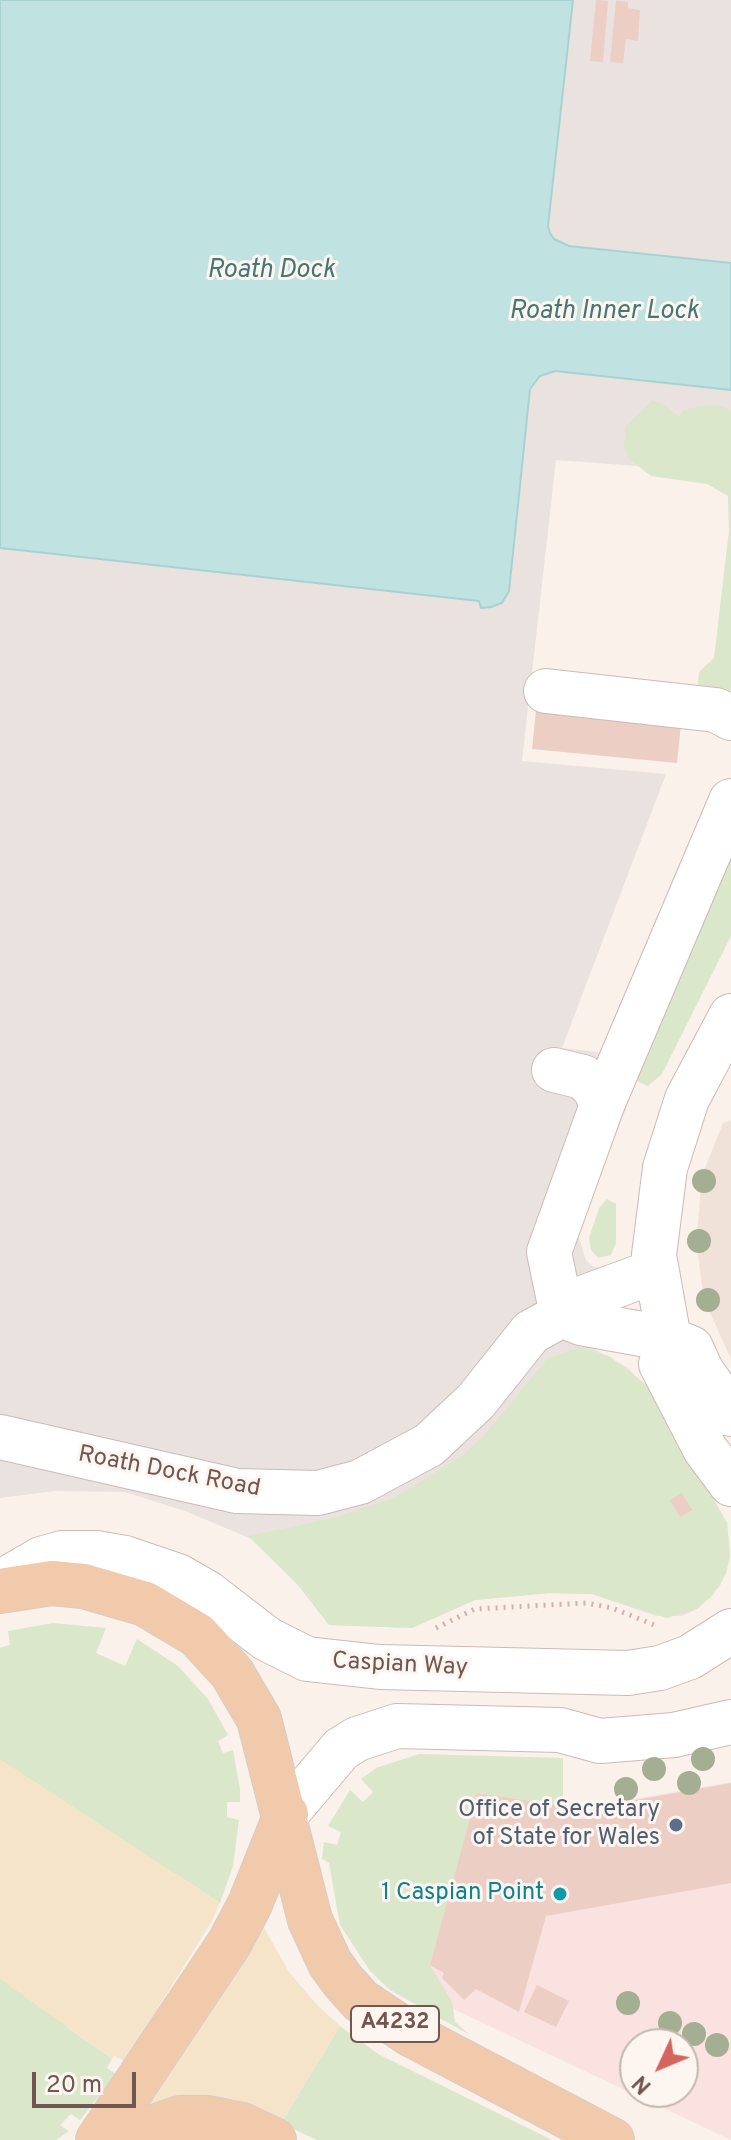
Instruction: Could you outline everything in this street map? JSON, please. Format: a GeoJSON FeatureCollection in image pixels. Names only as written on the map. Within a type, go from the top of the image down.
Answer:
{"type":"FeatureCollection","features":[{"type":"Feature","properties":{"kind":"main road"},"geometry":{"type":"LineString","coordinates":[[0,1591],[52,1583],[83,1586],[145,1604],[197,1635],[232,1673],[259,1719],[286,1814],[250,1904],[230,1942],[98,2140]]}},
{"type":"Feature","properties":{"kind":"main road","name":"A4232"},"geometry":{"type":"LineString","coordinates":[[286,1814],[310,1920],[330,1963],[361,2001],[412,2035],[612,2140]]}},
{"type":"Feature","properties":{"kind":"main road"},"geometry":{"type":"LineString","coordinates":[[114,2140],[180,2118],[208,2118],[242,2125],[274,2140]]}},
{"type":"Feature","properties":{"kind":"street"},"geometry":{"type":"LineString","coordinates":[[546,691],[716,710],[731,718]]}},
{"type":"Feature","properties":{"kind":"street"},"geometry":{"type":"LineString","coordinates":[[731,801],[602,1105],[549,1252],[562,1315],[581,1323],[669,1339],[691,1348],[701,1370],[731,1414]]}},
{"type":"Feature","properties":{"kind":"street"},"geometry":{"type":"LineString","coordinates":[[731,1016],[687,1099],[674,1135],[657,1211],[656,1271],[669,1339],[661,1364],[705,1449],[731,1484]]}},
{"type":"Feature","properties":{"kind":"street"},"geometry":{"type":"LineString","coordinates":[[554,1070],[583,1077],[595,1089],[602,1105]]}},
{"type":"Feature","properties":{"kind":"street","name":"Roath Dock Road"},"geometry":{"type":"LineString","coordinates":[[0,1437],[237,1491],[318,1493],[360,1482],[429,1445],[476,1401],[531,1332],[562,1315],[577,1300],[656,1271]]}},
{"type":"Feature","properties":{"kind":"street","name":"Caspian Way"},"geometry":{"type":"LineString","coordinates":[[0,1583],[41,1559],[62,1553],[96,1553],[125,1558],[178,1576],[206,1592],[267,1639],[307,1659],[380,1667],[628,1673],[660,1668],[690,1657],[731,1631]]}},
{"type":"Feature","properties":{"kind":"street"},"geometry":{"type":"LineString","coordinates":[[286,1814],[341,1749],[357,1739],[397,1726],[560,1730],[600,1741],[674,1735],[731,1722]]}},
{"type":"Feature","properties":{"kind":"path"},"geometry":{"type":"LineString","coordinates":[[432,1631],[475,1609],[586,1603],[612,1608],[660,1628],[669,1627]]}},
{"type":"Feature","properties":{"kind":"shaded area"},"geometry":{"type":"Polygon","coordinates":[[[0,0],[731,0],[731,473],[556,460],[522,761],[666,774],[562,1048],[597,1052],[609,1061],[625,1093],[627,1106],[578,1235],[586,1260],[593,1267],[604,1268],[594,1349],[628,1368],[658,1400],[727,1523],[730,1556],[720,1586],[697,1609],[682,1616],[656,1616],[592,1594],[549,1593],[475,1600],[412,1628],[329,1625],[298,1585],[254,1540],[185,1511],[125,1492],[55,1491],[0,1498],[0,0]]]}},
{"type":"Feature","properties":{"kind":"shaded area"},"geometry":{"type":"Polygon","coordinates":[[[731,1120],[731,1359],[707,1306],[711,1299],[703,1294],[697,1247],[703,1241],[697,1235],[701,1186],[708,1181],[703,1173],[723,1123],[731,1120]]]}},
{"type":"Feature","properties":{"kind":"shaded area"},"geometry":{"type":"Polygon","coordinates":[[[731,1782],[731,2140],[663,2108],[699,2108],[699,2028],[619,2028],[619,2087],[449,2007],[378,1865],[477,1793],[588,1807],[731,1782]]]}},
{"type":"Feature","properties":{"kind":"green space"},"geometry":{"type":"Polygon","coordinates":[[[652,401],[663,404],[679,417],[682,411],[699,406],[721,406],[731,411],[731,689],[721,704],[697,695],[699,672],[714,658],[729,531],[728,496],[707,484],[651,476],[628,458],[624,445],[626,426],[652,401]]]}},
{"type":"Feature","properties":{"kind":"green space"},"geometry":{"type":"Polygon","coordinates":[[[731,857],[731,936],[662,1074],[648,1086],[637,1081],[731,857]]]}},
{"type":"Feature","properties":{"kind":"green space"},"geometry":{"type":"Polygon","coordinates":[[[607,1199],[616,1204],[616,1243],[611,1255],[598,1258],[591,1250],[589,1238],[599,1208],[607,1199]]]}},
{"type":"Feature","properties":{"kind":"green space"},"geometry":{"type":"Polygon","coordinates":[[[579,1347],[609,1356],[643,1382],[658,1400],[727,1523],[730,1556],[726,1574],[713,1595],[697,1609],[667,1618],[592,1594],[549,1593],[475,1600],[412,1628],[329,1625],[298,1585],[248,1536],[330,1519],[391,1499],[416,1485],[463,1455],[482,1438],[547,1359],[579,1347]]]}},
{"type":"Feature","properties":{"kind":"green space"},"geometry":{"type":"Polygon","coordinates":[[[53,1623],[106,1628],[96,1653],[125,1666],[137,1639],[178,1666],[208,1699],[228,1735],[218,1741],[223,1753],[233,1750],[240,1789],[240,1802],[227,1802],[227,1817],[239,1820],[233,1866],[220,1903],[176,1874],[0,1802],[0,1648],[10,1645],[8,1631],[53,1623]]]}},
{"type":"Feature","properties":{"kind":"green space"},"geometry":{"type":"Polygon","coordinates":[[[419,1754],[563,1758],[563,1806],[478,1793],[430,1965],[452,2002],[455,2022],[470,2035],[390,1990],[370,1971],[340,1925],[329,1863],[322,1859],[324,1842],[337,1845],[341,1832],[328,1826],[350,1790],[363,1802],[373,1792],[361,1779],[376,1768],[419,1754]]]}},
{"type":"Feature","properties":{"kind":"green space"},"geometry":{"type":"Polygon","coordinates":[[[0,1941],[68,2028],[112,2059],[107,2068],[116,2074],[111,2082],[80,2120],[71,2114],[60,2125],[69,2131],[56,2140],[0,2140],[0,1941]]]}},
{"type":"Feature","properties":{"kind":"green space"},"geometry":{"type":"Polygon","coordinates":[[[340,2026],[378,2054],[552,2140],[317,2140],[281,2123],[340,2026]]]}},
{"type":"Feature","properties":{"kind":"sand"},"geometry":{"type":"Polygon","coordinates":[[[0,1759],[220,1903],[212,1921],[125,2061],[114,2056],[112,2059],[0,1979],[0,1759]]]}},
{"type":"Feature","properties":{"kind":"sand"},"geometry":{"type":"Polygon","coordinates":[[[263,1926],[289,1972],[340,2026],[281,2123],[175,2098],[145,2104],[263,1926]]]}},
{"type":"Feature","properties":{"kind":"water","name":"Roath Dock"},"geometry":{"type":"Polygon","coordinates":[[[0,0],[573,0],[548,226],[550,233],[554,239],[569,246],[731,263],[731,390],[555,371],[540,376],[530,389],[509,591],[502,603],[491,607],[481,608],[479,601],[0,548],[0,0]]]}},
{"type":"Feature","properties":{"kind":"building"},"geometry":{"type":"Polygon","coordinates":[[[596,0],[608,1],[603,62],[590,61],[596,0]]]}},
{"type":"Feature","properties":{"kind":"building"},"geometry":{"type":"Polygon","coordinates":[[[616,1],[628,2],[628,8],[640,10],[638,41],[626,39],[623,63],[610,62],[616,1]]]}},
{"type":"Feature","properties":{"kind":"building"},"geometry":{"type":"Polygon","coordinates":[[[536,710],[681,724],[677,763],[532,749],[536,710]]]}},
{"type":"Feature","properties":{"kind":"building"},"geometry":{"type":"Polygon","coordinates":[[[682,1493],[692,1510],[680,1517],[670,1500],[682,1493]]]}},
{"type":"Feature","properties":{"kind":"building","name":"1 Caspian Point"},"geometry":{"type":"Polygon","coordinates":[[[731,1783],[731,1883],[546,1916],[519,2012],[476,1989],[464,2000],[442,1978],[444,1973],[430,1965],[477,1793],[576,1808],[573,1819],[588,1819],[585,1809],[731,1783]]]}},
{"type":"Feature","properties":{"kind":"building"},"geometry":{"type":"Polygon","coordinates":[[[537,1985],[569,2001],[556,2027],[524,2012],[537,1985]]]}},
{"type":"Feature","properties":{"kind":"place","name":"Office of Secretary of State for Wales"},"geometry":{"type":"Point","coordinates":[676,1825]}},
{"type":"Feature","properties":{"kind":"place","name":"1 Caspian Point"},"geometry":{"type":"Point","coordinates":[560,1894]}},
{"type":"Feature","properties":{"kind":"water label","name":"Roath Inner Lock"},"geometry":{"type":"Point","coordinates":[604,313]}}]}
